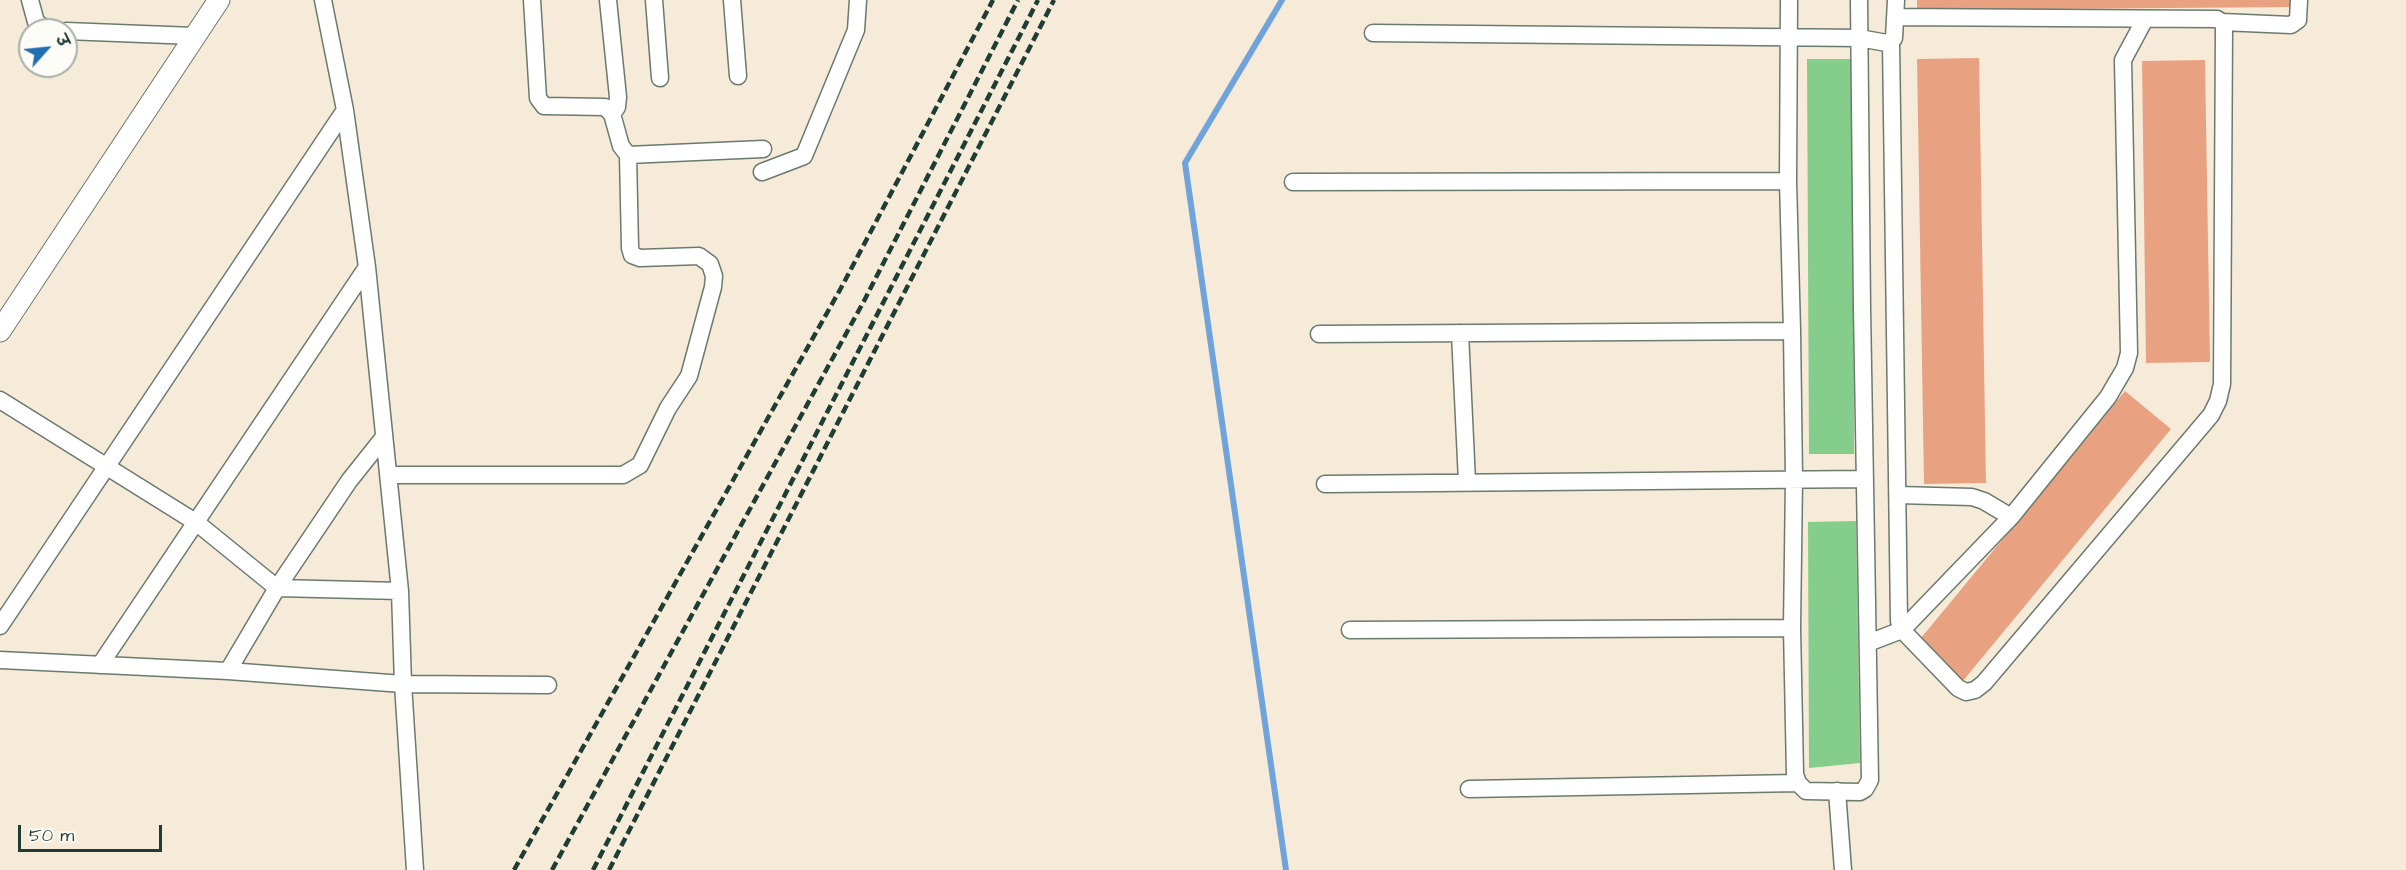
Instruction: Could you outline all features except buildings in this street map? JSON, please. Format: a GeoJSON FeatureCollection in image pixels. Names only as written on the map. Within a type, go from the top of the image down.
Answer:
{"type":"FeatureCollection","features":[{"type":"Feature","properties":{"kind":"street"},"geometry":{"type":"LineString","coordinates":[[30,0],[35,18]]}},
{"type":"Feature","properties":{"kind":"street"},"geometry":{"type":"LineString","coordinates":[[0,331],[219,0]]}},
{"type":"Feature","properties":{"kind":"street"},"geometry":{"type":"LineString","coordinates":[[323,0],[345,110],[368,267],[400,591],[403,684],[415,870]]}},
{"type":"Feature","properties":{"kind":"street"},"geometry":{"type":"LineString","coordinates":[[388,475],[623,475],[640,465],[668,408],[689,376],[713,287],[714,276],[710,264],[699,256],[640,258],[632,255],[628,155],[621,146],[612,114],[605,107],[544,106],[540,103],[532,0]]}},
{"type":"Feature","properties":{"kind":"street"},"geometry":{"type":"LineString","coordinates":[[608,0],[618,97],[617,107],[612,114]]}},
{"type":"Feature","properties":{"kind":"street"},"geometry":{"type":"LineString","coordinates":[[654,0],[660,78]]}},
{"type":"Feature","properties":{"kind":"street"},"geometry":{"type":"LineString","coordinates":[[732,0],[738,76]]}},
{"type":"Feature","properties":{"kind":"street"},"geometry":{"type":"LineString","coordinates":[[762,172],[804,156],[856,30],[858,0]]}},
{"type":"Feature","properties":{"kind":"street"},"geometry":{"type":"LineString","coordinates":[[1788,0],[1795,774],[1798,783],[1806,791],[1860,792],[1865,789],[1870,780],[1859,0]]}},
{"type":"Feature","properties":{"kind":"street"},"geometry":{"type":"LineString","coordinates":[[1896,0],[1894,38],[1891,42],[1899,621],[1902,630],[1958,688],[1966,692],[1975,690],[2211,415],[2218,401],[2222,384],[2225,46],[2222,22]]}},
{"type":"Feature","properties":{"kind":"street"},"geometry":{"type":"LineString","coordinates":[[1895,17],[2217,19],[2222,22],[2291,25],[2298,20],[2299,0]]}},
{"type":"Feature","properties":{"kind":"street"},"geometry":{"type":"LineString","coordinates":[[1868,643],[1902,630],[2011,517],[2108,397],[2125,368],[2129,353],[2123,60],[2145,19]]}},
{"type":"Feature","properties":{"kind":"street"},"geometry":{"type":"LineString","coordinates":[[78,31],[194,36]]}},
{"type":"Feature","properties":{"kind":"street"},"geometry":{"type":"LineString","coordinates":[[1373,33],[1859,38],[1891,42]]}},
{"type":"Feature","properties":{"kind":"street"},"geometry":{"type":"LineString","coordinates":[[0,626],[345,110]]}},
{"type":"Feature","properties":{"kind":"street"},"geometry":{"type":"LineString","coordinates":[[628,155],[763,149]]}},
{"type":"Feature","properties":{"kind":"street"},"geometry":{"type":"LineString","coordinates":[[1293,183],[1788,181]]}},
{"type":"Feature","properties":{"kind":"street"},"geometry":{"type":"LineString","coordinates":[[100,665],[368,267]]}},
{"type":"Feature","properties":{"kind":"street"},"geometry":{"type":"LineString","coordinates":[[1319,334],[1792,331]]}},
{"type":"Feature","properties":{"kind":"street"},"geometry":{"type":"LineString","coordinates":[[1460,333],[1467,482]]}},
{"type":"Feature","properties":{"kind":"street"},"geometry":{"type":"LineString","coordinates":[[0,400],[197,524],[277,588],[400,591]]}},
{"type":"Feature","properties":{"kind":"street"},"geometry":{"type":"LineString","coordinates":[[228,671],[277,588],[349,481],[384,436]]}},
{"type":"Feature","properties":{"kind":"street"},"geometry":{"type":"LineString","coordinates":[[1325,484],[1865,478]]}},
{"type":"Feature","properties":{"kind":"street"},"geometry":{"type":"LineString","coordinates":[[1898,495],[1972,497],[1984,501],[2011,517]]}},
{"type":"Feature","properties":{"kind":"street"},"geometry":{"type":"LineString","coordinates":[[1350,630],[1792,628]]}},
{"type":"Feature","properties":{"kind":"street"},"geometry":{"type":"LineString","coordinates":[[0,660],[228,671],[403,684],[548,685]]}},
{"type":"Feature","properties":{"kind":"street"},"geometry":{"type":"LineString","coordinates":[[1469,789],[1798,783]]}},
{"type":"Feature","properties":{"kind":"street"},"geometry":{"type":"LineString","coordinates":[[1837,791],[1843,870]]}},
{"type":"Feature","properties":{"kind":"green space"},"geometry":{"type":"Polygon","coordinates":[[[1807,59],[1853,59],[1854,454],[1809,454],[1807,59]]]}},
{"type":"Feature","properties":{"kind":"green space"},"geometry":{"type":"Polygon","coordinates":[[[1856,521],[1860,763],[1809,768],[1808,522],[1856,521]]]}},
{"type":"Feature","properties":{"kind":"waterway"},"geometry":{"type":"LineString","coordinates":[[1282,0],[1185,163],[1286,870]]}},
{"type":"Feature","properties":{"kind":"railway"},"geometry":{"type":"LineString","coordinates":[[514,870],[841,288],[993,0]]}},
{"type":"Feature","properties":{"kind":"railway"},"geometry":{"type":"LineString","coordinates":[[552,870],[864,301],[1018,0]]}},
{"type":"Feature","properties":{"kind":"railway"},"geometry":{"type":"LineString","coordinates":[[593,870],[1038,0]]}},
{"type":"Feature","properties":{"kind":"railway"},"geometry":{"type":"LineString","coordinates":[[609,870],[1054,0]]}}]}
